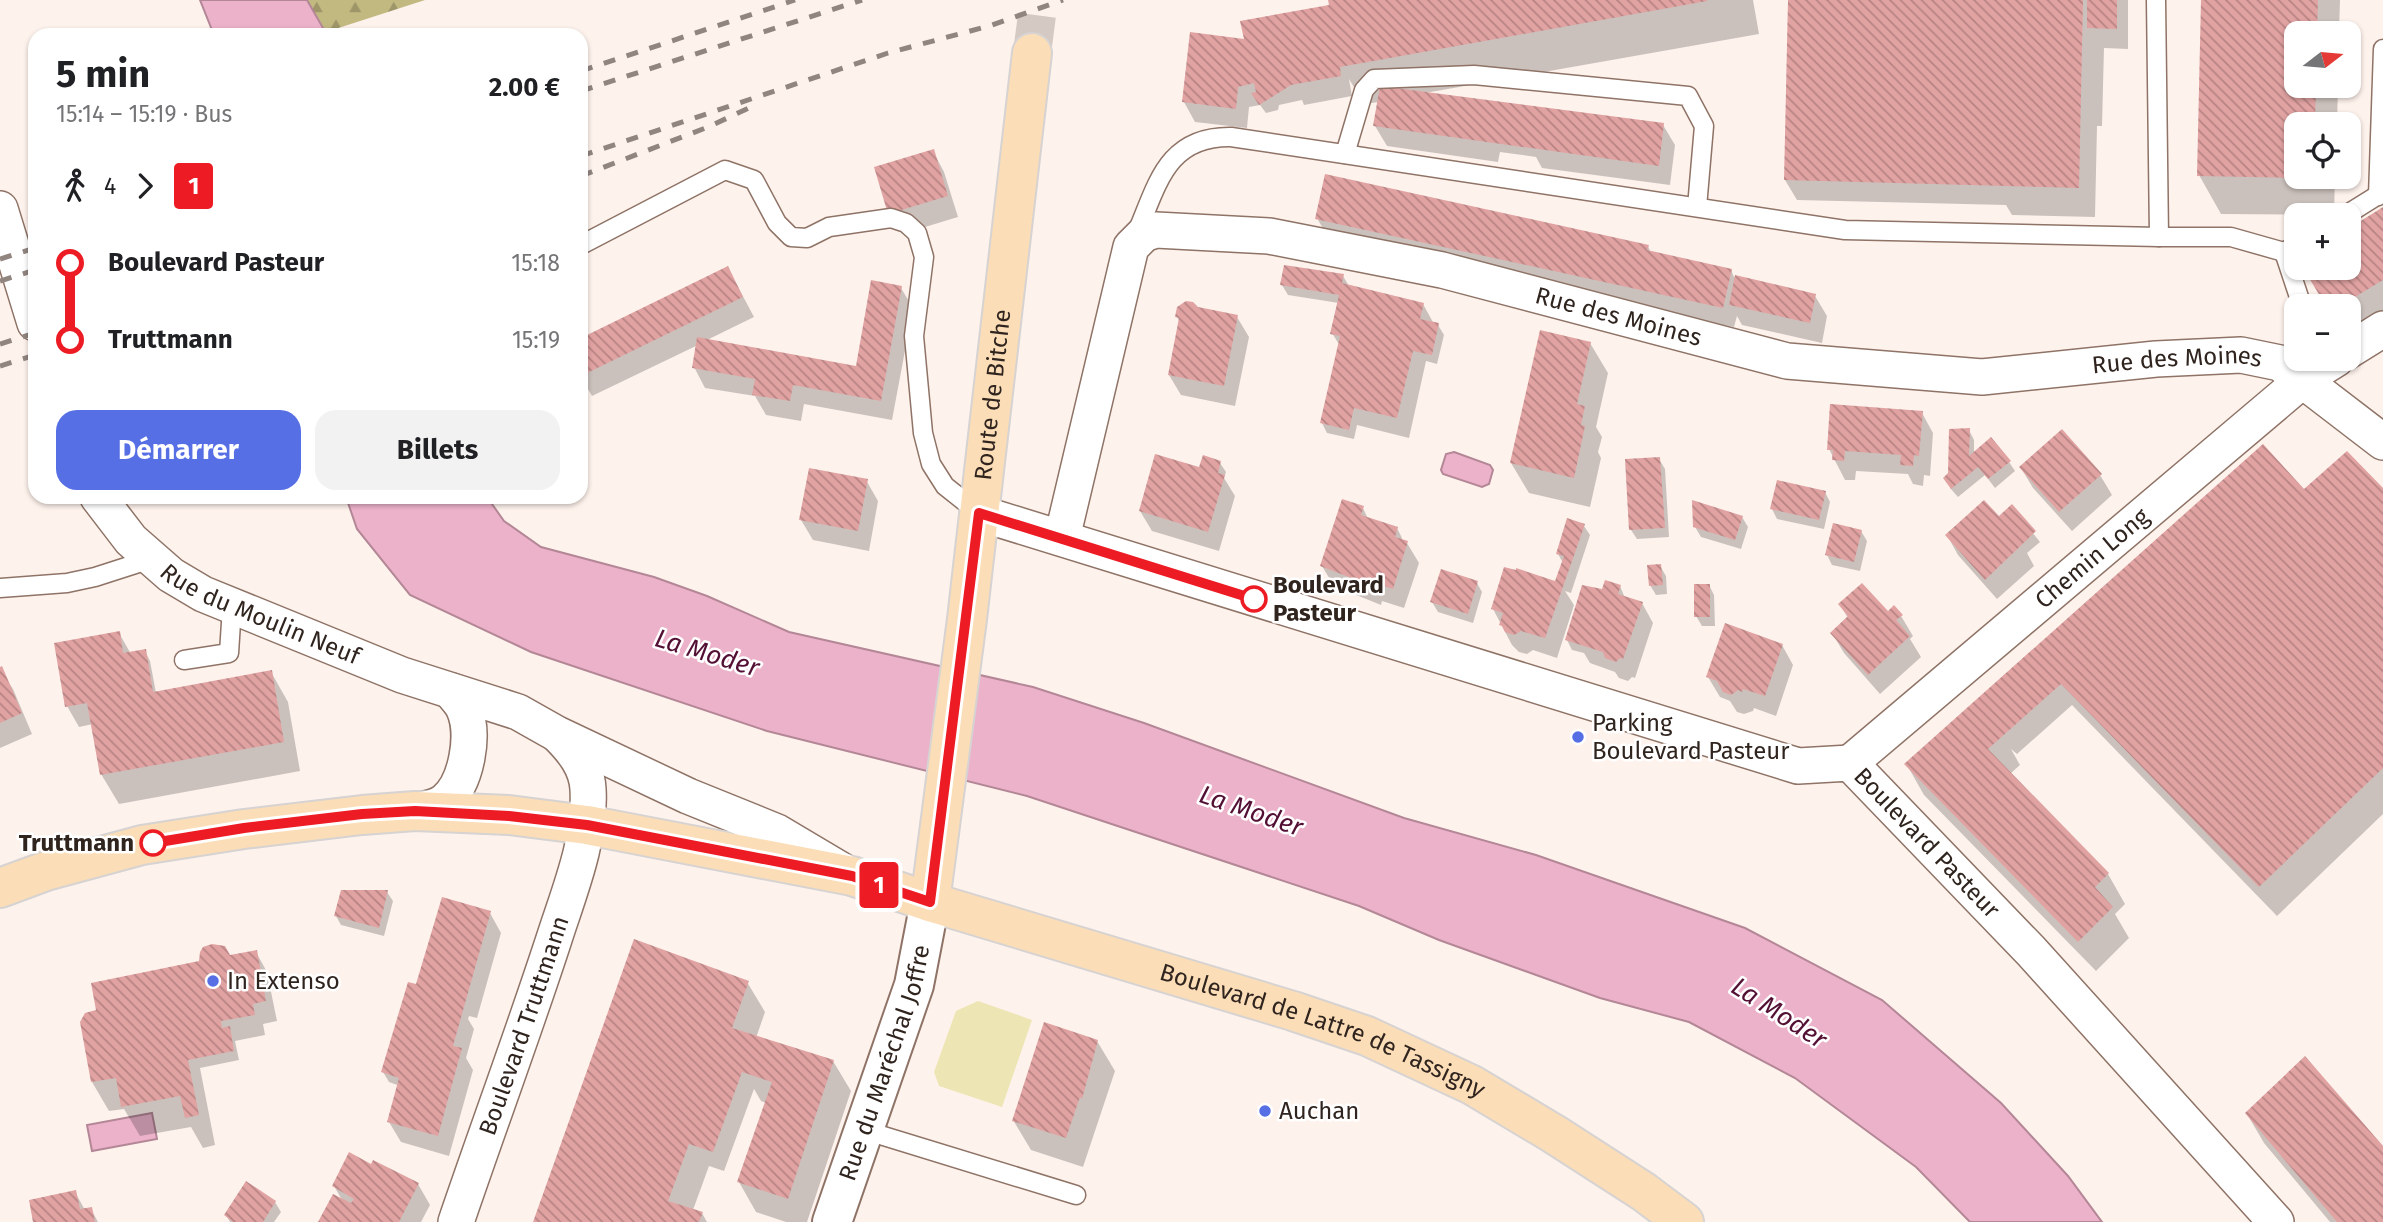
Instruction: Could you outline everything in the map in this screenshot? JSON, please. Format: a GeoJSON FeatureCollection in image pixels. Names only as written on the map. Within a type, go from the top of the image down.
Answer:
{"type":"FeatureCollection","features":[{"type":"Feature","properties":{"kind":"main road","name":"Route de Bitche"},"geometry":{"type":"LineString","coordinates":[[930,902],[969,602],[1032,53]]}},
{"type":"Feature","properties":{"kind":"main road","name":"Boulevard de Lattre de Tassigny"},"geometry":{"type":"LineString","coordinates":[[0,888],[46,871],[142,845],[244,828],[362,814],[415,811],[509,816],[587,825],[852,876],[1367,1036],[1472,1086],[1531,1120],[1644,1192],[1684,1222]]}},
{"type":"Feature","properties":{"kind":"street"},"geometry":{"type":"LineString","coordinates":[[0,209],[28,300]]}},
{"type":"Feature","properties":{"kind":"street","name":"Rue des Moines"},"geometry":{"type":"LineString","coordinates":[[1131,247],[1144,234],[1156,230],[1269,236],[1442,270],[1787,361],[1982,377],[2157,359],[2241,355],[2284,363]]}},
{"type":"Feature","properties":{"kind":"street"},"geometry":{"type":"LineString","coordinates":[[1062,538],[1131,247]]}},
{"type":"Feature","properties":{"kind":"street","name":"Chemin Long"},"geometry":{"type":"LineString","coordinates":[[2361,342],[2383,329]]}},
{"type":"Feature","properties":{"kind":"street","name":"Chemin Long"},"geometry":{"type":"LineString","coordinates":[[1850,763],[2317,371]]}},
{"type":"Feature","properties":{"kind":"street","name":"Rue des Moines"},"geometry":{"type":"LineString","coordinates":[[2334,371],[2383,442]]}},
{"type":"Feature","properties":{"kind":"street","name":"Rue du Moulin Neuf"},"geometry":{"type":"LineString","coordinates":[[103,504],[118,525],[151,559],[181,581],[232,607],[402,675],[518,712],[557,734],[688,796],[777,832],[852,876]]}},
{"type":"Feature","properties":{"kind":"street","name":"Boulevard Pasteur"},"geometry":{"type":"LineString","coordinates":[[979,513],[1798,766],[1850,763],[2031,951],[2276,1222]]}},
{"type":"Feature","properties":{"kind":"street"},"geometry":{"type":"LineString","coordinates":[[415,811],[435,808],[447,800],[457,786],[465,765],[469,749],[469,723],[463,706],[451,691]]}},
{"type":"Feature","properties":{"kind":"street","name":"Rue du Moulin Neuf"},"geometry":{"type":"LineString","coordinates":[[557,734],[580,761],[586,778],[587,825]]}},
{"type":"Feature","properties":{"kind":"street","name":"Boulevard Truttmann"},"geometry":{"type":"LineString","coordinates":[[456,1222],[544,968],[587,825]]}},
{"type":"Feature","properties":{"kind":"street","name":"Rue du Maréchal Joffre"},"geometry":{"type":"LineString","coordinates":[[832,1222],[915,979],[930,902]]}},
{"type":"Feature","properties":{"kind":"lane"},"geometry":{"type":"LineString","coordinates":[[2156,0],[2159,237]]}},
{"type":"Feature","properties":{"kind":"lane"},"geometry":{"type":"LineString","coordinates":[[2361,206],[2381,194],[2383,49]]}},
{"type":"Feature","properties":{"kind":"lane"},"geometry":{"type":"LineString","coordinates":[[1345,154],[1364,90],[1374,79],[1474,75],[1688,96],[1704,126],[1697,207]]}},
{"type":"Feature","properties":{"kind":"lane"},"geometry":{"type":"LineString","coordinates":[[1131,247],[1164,170],[1180,150],[1213,136],[1845,230],[2231,237],[2284,248]]}},
{"type":"Feature","properties":{"kind":"lane"},"geometry":{"type":"LineString","coordinates":[[588,241],[725,170],[754,180],[777,223],[791,237],[807,237],[829,227],[891,218],[906,223],[917,233],[924,257],[914,336],[923,433],[928,453],[931,464],[945,486],[979,513]]}},
{"type":"Feature","properties":{"kind":"lane"},"geometry":{"type":"LineString","coordinates":[[0,588],[95,578],[151,559]]}},
{"type":"Feature","properties":{"kind":"lane"},"geometry":{"type":"LineString","coordinates":[[184,660],[229,653],[232,607]]}},
{"type":"Feature","properties":{"kind":"lane"},"geometry":{"type":"LineString","coordinates":[[864,1130],[1076,1195]]}},
{"type":"Feature","properties":{"kind":"green space"},"geometry":{"type":"Polygon","coordinates":[[[307,0],[425,0],[338,28],[324,28],[307,0]]]}},
{"type":"Feature","properties":{"kind":"shaded area"},"geometry":{"type":"Polygon","coordinates":[[[978,1001],[1032,1020],[1002,1107],[939,1086],[934,1072],[956,1011],[978,1001]]]}},
{"type":"Feature","properties":{"kind":"water"},"geometry":{"type":"Polygon","coordinates":[[[200,0],[307,0],[323,28],[211,28],[200,0]]]}},
{"type":"Feature","properties":{"kind":"water"},"geometry":{"type":"Polygon","coordinates":[[[1454,452],[1490,465],[1493,470],[1489,484],[1482,487],[1443,474],[1441,470],[1446,454],[1454,452]]]}},
{"type":"Feature","properties":{"kind":"water","name":"La Moder"},"geometry":{"type":"Polygon","coordinates":[[[348,504],[492,504],[504,521],[541,547],[654,577],[707,596],[789,632],[1033,687],[1144,723],[1404,818],[1536,855],[1745,928],[1882,1000],[2001,1103],[2068,1176],[2102,1222],[1970,1222],[1916,1167],[1795,1078],[1689,1022],[1600,998],[1439,940],[1359,906],[1027,796],[767,731],[531,652],[410,595],[357,529],[348,504]]]}},
{"type":"Feature","properties":{"kind":"water"},"geometry":{"type":"Polygon","coordinates":[[[152,1113],[157,1139],[92,1151],[87,1125],[152,1113]]]}},
{"type":"Feature","properties":{"kind":"building"},"geometry":{"type":"Polygon","coordinates":[[[1328,0],[1707,1],[1340,67],[1341,76],[1291,85],[1259,105],[1251,93],[1256,92],[1254,83],[1238,87],[1236,109],[1182,102],[1190,32],[1244,39],[1240,21],[1329,5],[1328,0]]]}},
{"type":"Feature","properties":{"kind":"building"},"geometry":{"type":"Polygon","coordinates":[[[1788,0],[2083,0],[2079,188],[1784,180],[1788,0]]]}},
{"type":"Feature","properties":{"kind":"building"},"geometry":{"type":"Polygon","coordinates":[[[2087,0],[2117,0],[2117,29],[2087,28],[2087,0]]]}},
{"type":"Feature","properties":{"kind":"building"},"geometry":{"type":"Polygon","coordinates":[[[2201,0],[2318,0],[2317,21],[2284,21],[2284,98],[2316,98],[2315,112],[2284,112],[2284,178],[2197,176],[2201,0]]]}},
{"type":"Feature","properties":{"kind":"building"},"geometry":{"type":"Polygon","coordinates":[[[1380,86],[1664,123],[1659,166],[1373,126],[1380,86]]]}},
{"type":"Feature","properties":{"kind":"building"},"geometry":{"type":"Polygon","coordinates":[[[934,149],[948,196],[888,214],[874,167],[934,149]]]}},
{"type":"Feature","properties":{"kind":"building"},"geometry":{"type":"Polygon","coordinates":[[[1325,174],[1649,245],[1647,250],[1732,269],[1723,308],[1315,219],[1325,174]]]}},
{"type":"Feature","properties":{"kind":"building"},"geometry":{"type":"Polygon","coordinates":[[[2383,207],[2383,280],[2360,294],[2319,294],[2310,280],[2361,280],[2361,221],[2383,207]]]}},
{"type":"Feature","properties":{"kind":"building"},"geometry":{"type":"Polygon","coordinates":[[[1284,265],[1344,274],[1342,283],[1424,303],[1420,319],[1439,323],[1432,355],[1413,351],[1397,418],[1354,408],[1349,430],[1320,423],[1340,336],[1330,334],[1339,295],[1280,285],[1284,265]]]}},
{"type":"Feature","properties":{"kind":"building"},"geometry":{"type":"Polygon","coordinates":[[[728,266],[743,297],[588,373],[588,335],[728,266]]]}},
{"type":"Feature","properties":{"kind":"building"},"geometry":{"type":"Polygon","coordinates":[[[1735,275],[1816,294],[1810,323],[1729,305],[1735,275]]]}},
{"type":"Feature","properties":{"kind":"building"},"geometry":{"type":"Polygon","coordinates":[[[871,280],[902,286],[881,401],[793,385],[790,401],[752,395],[755,379],[692,368],[697,337],[856,366],[871,280]]]}},
{"type":"Feature","properties":{"kind":"building"},"geometry":{"type":"Polygon","coordinates":[[[1186,301],[1193,302],[1198,307],[1238,315],[1224,386],[1168,375],[1179,318],[1175,317],[1177,307],[1186,301]]]}},
{"type":"Feature","properties":{"kind":"building"},"geometry":{"type":"Polygon","coordinates":[[[1540,330],[1591,342],[1577,404],[1585,406],[1581,425],[1585,426],[1574,478],[1510,463],[1540,330]]]}},
{"type":"Feature","properties":{"kind":"building"},"geometry":{"type":"Polygon","coordinates":[[[1830,404],[1923,411],[1919,456],[1914,455],[1913,466],[1900,465],[1901,455],[1845,451],[1844,461],[1832,460],[1833,450],[1827,450],[1830,404]]]}},
{"type":"Feature","properties":{"kind":"building"},"geometry":{"type":"Polygon","coordinates":[[[1970,428],[1969,456],[1991,437],[2011,461],[1988,479],[1978,467],[1951,489],[1943,478],[1948,473],[1949,429],[1970,428]]]}},
{"type":"Feature","properties":{"kind":"building"},"geometry":{"type":"Polygon","coordinates":[[[2062,429],[2102,474],[2059,512],[2019,467],[2062,429]]]}},
{"type":"Feature","properties":{"kind":"building"},"geometry":{"type":"Polygon","coordinates":[[[2263,444],[2304,489],[2347,451],[2383,488],[2383,768],[2259,887],[2061,684],[1988,749],[2109,873],[2095,887],[2113,907],[2078,942],[1904,764],[2263,444]]]}},
{"type":"Feature","properties":{"kind":"building"},"geometry":{"type":"Polygon","coordinates":[[[1155,454],[1199,467],[1203,455],[1221,461],[1218,473],[1225,475],[1208,532],[1139,511],[1155,454]]]}},
{"type":"Feature","properties":{"kind":"building"},"geometry":{"type":"Polygon","coordinates":[[[1660,457],[1665,528],[1629,530],[1625,459],[1660,457]]]}},
{"type":"Feature","properties":{"kind":"building"},"geometry":{"type":"Polygon","coordinates":[[[809,468],[868,479],[858,531],[799,520],[809,468]]]}},
{"type":"Feature","properties":{"kind":"building"},"geometry":{"type":"Polygon","coordinates":[[[1777,480],[1826,491],[1819,520],[1770,509],[1777,480]]]}},
{"type":"Feature","properties":{"kind":"building"},"geometry":{"type":"Polygon","coordinates":[[[1342,499],[1364,506],[1361,515],[1398,527],[1395,537],[1408,541],[1393,589],[1371,582],[1370,585],[1320,566],[1342,499]]]}},
{"type":"Feature","properties":{"kind":"building"},"geometry":{"type":"Polygon","coordinates":[[[1692,500],[1743,516],[1735,540],[1693,527],[1692,500]]]}},
{"type":"Feature","properties":{"kind":"building"},"geometry":{"type":"Polygon","coordinates":[[[1984,500],[1999,516],[2012,504],[2036,531],[1985,580],[1945,535],[1984,500]]]}},
{"type":"Feature","properties":{"kind":"building"},"geometry":{"type":"Polygon","coordinates":[[[1567,518],[1585,524],[1545,638],[1521,631],[1514,635],[1505,632],[1499,625],[1503,613],[1491,609],[1504,567],[1516,568],[1555,581],[1564,556],[1556,554],[1567,518]]]}},
{"type":"Feature","properties":{"kind":"building"},"geometry":{"type":"Polygon","coordinates":[[[1833,523],[1862,530],[1854,562],[1825,555],[1833,523]]]}},
{"type":"Feature","properties":{"kind":"building"},"geometry":{"type":"Polygon","coordinates":[[[1661,564],[1663,585],[1649,586],[1647,565],[1661,564]]]}},
{"type":"Feature","properties":{"kind":"building"},"geometry":{"type":"Polygon","coordinates":[[[1441,569],[1478,581],[1468,614],[1430,602],[1441,569]]]}},
{"type":"Feature","properties":{"kind":"building"},"geometry":{"type":"Polygon","coordinates":[[[1605,580],[1621,585],[1618,594],[1643,602],[1623,659],[1620,658],[1616,662],[1605,658],[1603,652],[1565,640],[1582,585],[1602,589],[1605,580]]]}},
{"type":"Feature","properties":{"kind":"building"},"geometry":{"type":"Polygon","coordinates":[[[1862,583],[1888,611],[1894,605],[1903,615],[1896,620],[1910,636],[1868,675],[1830,633],[1848,616],[1838,604],[1862,583]]]}},
{"type":"Feature","properties":{"kind":"building"},"geometry":{"type":"Polygon","coordinates":[[[1694,584],[1710,584],[1710,617],[1694,617],[1694,584]]]}},
{"type":"Feature","properties":{"kind":"building"},"geometry":{"type":"Polygon","coordinates":[[[1725,623],[1783,644],[1765,696],[1743,689],[1742,692],[1738,690],[1731,695],[1723,692],[1717,681],[1706,677],[1725,623]]]}},
{"type":"Feature","properties":{"kind":"building"},"geometry":{"type":"Polygon","coordinates":[[[120,631],[123,653],[146,649],[153,692],[272,670],[284,742],[100,775],[87,703],[65,707],[54,643],[120,631]]]}},
{"type":"Feature","properties":{"kind":"building"},"geometry":{"type":"Polygon","coordinates":[[[2,666],[22,713],[0,723],[0,667],[2,666]]]}},
{"type":"Feature","properties":{"kind":"building"},"geometry":{"type":"Polygon","coordinates":[[[341,890],[388,890],[379,928],[334,916],[341,890]]]}},
{"type":"Feature","properties":{"kind":"building"},"geometry":{"type":"Polygon","coordinates":[[[442,897],[491,911],[453,1046],[462,1048],[438,1136],[387,1122],[399,1078],[381,1072],[408,982],[416,984],[442,897]]]}},
{"type":"Feature","properties":{"kind":"building"},"geometry":{"type":"Polygon","coordinates":[[[634,939],[749,981],[732,1028],[834,1060],[788,1199],[737,1182],[772,1082],[742,1072],[713,1152],[689,1144],[668,1201],[703,1212],[699,1222],[533,1222],[634,939]]]}},
{"type":"Feature","properties":{"kind":"building"},"geometry":{"type":"Polygon","coordinates":[[[212,944],[225,946],[230,955],[257,950],[266,1001],[253,1004],[255,1015],[221,1021],[222,1028],[230,1026],[234,1051],[188,1060],[199,1115],[185,1118],[180,1096],[121,1107],[116,1078],[91,1082],[80,1022],[85,1013],[96,1010],[91,983],[199,961],[203,947],[212,944]]]}},
{"type":"Feature","properties":{"kind":"building"},"geometry":{"type":"Polygon","coordinates":[[[1044,1022],[1098,1040],[1082,1099],[1080,1097],[1066,1138],[1012,1121],[1044,1022]]]}},
{"type":"Feature","properties":{"kind":"building"},"geometry":{"type":"Polygon","coordinates":[[[2305,1056],[2383,1146],[2383,1222],[2337,1222],[2245,1113],[2305,1056]]]}},
{"type":"Feature","properties":{"kind":"building"},"geometry":{"type":"Polygon","coordinates":[[[349,1152],[371,1164],[373,1160],[419,1183],[399,1222],[318,1222],[333,1194],[351,1203],[354,1199],[332,1186],[349,1152]]]}},
{"type":"Feature","properties":{"kind":"building"},"geometry":{"type":"Polygon","coordinates":[[[246,1181],[276,1201],[263,1222],[233,1222],[224,1215],[246,1181]]]}},
{"type":"Feature","properties":{"kind":"building"},"geometry":{"type":"Polygon","coordinates":[[[76,1190],[80,1209],[92,1207],[95,1222],[33,1222],[29,1200],[76,1190]]]}},
{"type":"Feature","properties":{"kind":"tunnel"},"geometry":{"type":"LineString","coordinates":[[1032,53],[1039,0]]}},
{"type":"Feature","properties":{"kind":"railway"},"geometry":{"type":"LineString","coordinates":[[588,69],[795,0]]}},
{"type":"Feature","properties":{"kind":"railway"},"geometry":{"type":"LineString","coordinates":[[588,89],[862,0]]}},
{"type":"Feature","properties":{"kind":"railway"},"geometry":{"type":"LineString","coordinates":[[588,154],[888,53],[989,26],[1063,0]]}},
{"type":"Feature","properties":{"kind":"railway"},"geometry":{"type":"LineString","coordinates":[[588,173],[708,127],[751,107]]}},
{"type":"Feature","properties":{"kind":"railway"},"geometry":{"type":"LineString","coordinates":[[0,259],[28,250]]}},
{"type":"Feature","properties":{"kind":"railway"},"geometry":{"type":"LineString","coordinates":[[0,281],[28,272]]}},
{"type":"Feature","properties":{"kind":"railway"},"geometry":{"type":"LineString","coordinates":[[0,344],[28,335]]}},
{"type":"Feature","properties":{"kind":"railway"},"geometry":{"type":"LineString","coordinates":[[0,366],[28,357]]}},
{"type":"Feature","properties":{"kind":"bus line","name":"1"},"geometry":{"type":"LineString","coordinates":[[153,843],[244,828],[362,814],[415,811],[509,816],[587,825],[852,876],[930,902],[979,513],[1254,599]]}},
{"type":"Feature","properties":{"kind":"place","name":"Boulevard Pasteur"},"geometry":{"type":"Point","coordinates":[1254,599]}},
{"type":"Feature","properties":{"kind":"place","name":"Parking Boulevard Pasteur"},"geometry":{"type":"Point","coordinates":[1578,737]}},
{"type":"Feature","properties":{"kind":"place","name":"Truttmann"},"geometry":{"type":"Point","coordinates":[153,843]}},
{"type":"Feature","properties":{"kind":"place","name":"In Extenso"},"geometry":{"type":"Point","coordinates":[213,981]}},
{"type":"Feature","properties":{"kind":"place","name":"Auchan"},"geometry":{"type":"Point","coordinates":[1265,1111]}}]}
